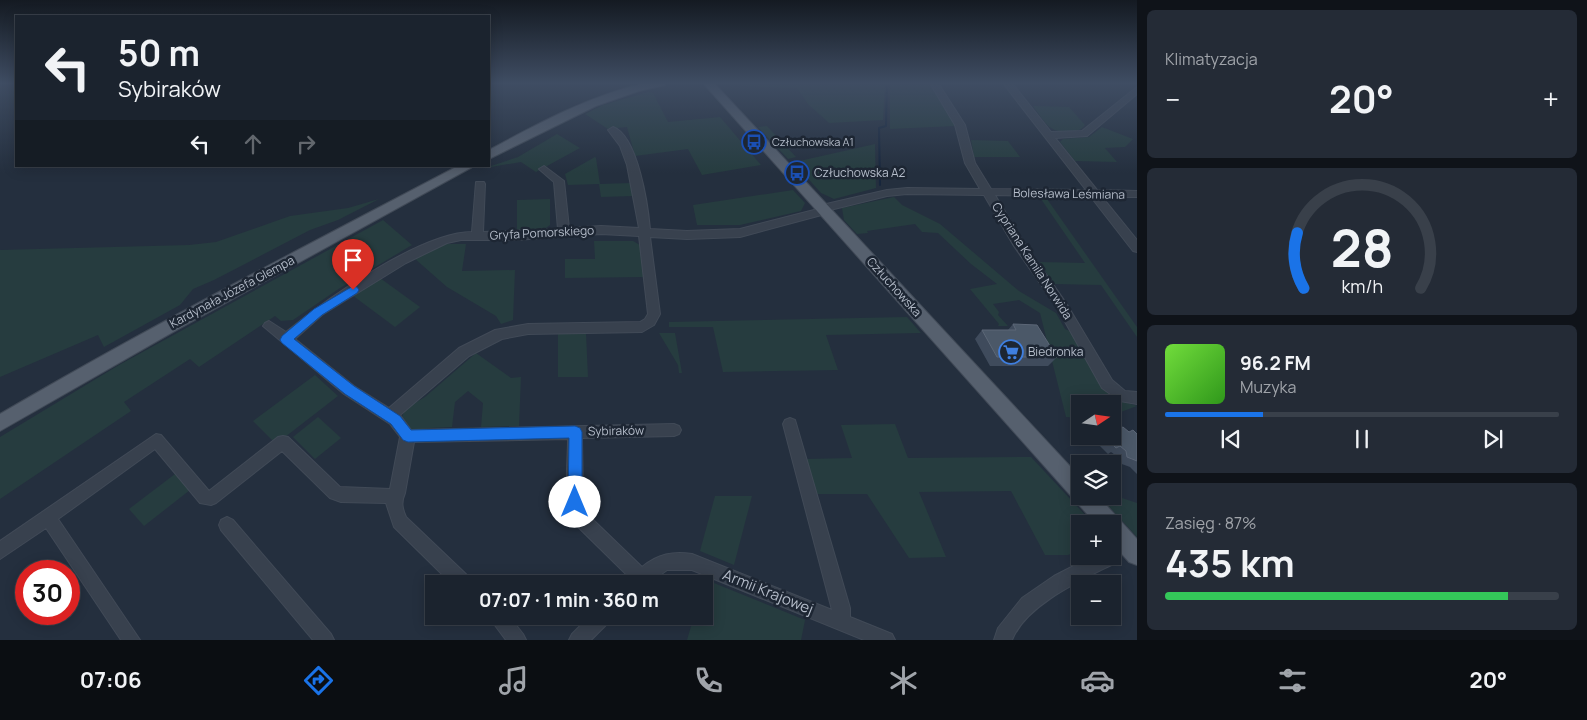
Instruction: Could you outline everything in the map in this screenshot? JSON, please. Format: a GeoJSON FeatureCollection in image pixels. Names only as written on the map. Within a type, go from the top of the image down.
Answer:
{"type":"FeatureCollection","features":[{"type":"Feature","properties":{"kind":"main road"},"geometry":{"type":"LineString","coordinates":[[490,154],[569,113]]}},
{"type":"Feature","properties":{"kind":"main road","name":"Człuchowska"},"geometry":{"type":"LineString","coordinates":[[735,113],[1071,481]]}},
{"type":"Feature","properties":{"kind":"main road","name":"Kardynała Józefa Glempa"},"geometry":{"type":"LineString","coordinates":[[0,423],[227,294],[466,167]]}},
{"type":"Feature","properties":{"kind":"main road"},"geometry":{"type":"LineString","coordinates":[[1092,505],[1102,515]]}},
{"type":"Feature","properties":{"kind":"street","name":"Cypriana Kamila Norwida"},"geometry":{"type":"LineString","coordinates":[[952,113],[960,125],[970,163],[1018,243],[1062,306],[1107,384],[1119,394],[1135,398]]}},
{"type":"Feature","properties":{"kind":"street"},"geometry":{"type":"LineString","coordinates":[[1031,113],[1137,248]]}},
{"type":"Feature","properties":{"kind":"street"},"geometry":{"type":"LineString","coordinates":[[1048,135],[1084,134],[1109,113]]}},
{"type":"Feature","properties":{"kind":"street"},"geometry":{"type":"LineString","coordinates":[[390,417],[397,408],[464,352],[500,334],[528,329],[642,327],[650,322],[654,314],[644,242],[646,232],[626,146],[613,130]]}},
{"type":"Feature","properties":{"kind":"street"},"geometry":{"type":"LineString","coordinates":[[544,169],[559,181],[564,232]]}},
{"type":"Feature","properties":{"kind":"street"},"geometry":{"type":"LineString","coordinates":[[477,236],[480,184]]}},
{"type":"Feature","properties":{"kind":"street","name":"Bolesława Leśmiana"},"geometry":{"type":"LineString","coordinates":[[823,209],[897,192],[1137,194]]}},
{"type":"Feature","properties":{"kind":"street","name":"Gryfa Pomorskiego"},"geometry":{"type":"LineString","coordinates":[[286,340],[318,312],[402,260],[444,240],[461,236],[515,236],[601,230],[687,234],[740,233],[823,209]]}},
{"type":"Feature","properties":{"kind":"street"},"geometry":{"type":"LineString","coordinates":[[269,326],[349,390],[390,417],[408,436],[397,493],[393,499],[396,513],[400,522],[455,575]]}},
{"type":"Feature","properties":{"kind":"street"},"geometry":{"type":"LineString","coordinates":[[790,424],[841,608],[842,621]]}},
{"type":"Feature","properties":{"kind":"street","name":"Sybiraków"},"geometry":{"type":"LineString","coordinates":[[408,436],[674,430]]}},
{"type":"Feature","properties":{"kind":"street","name":"Armii Krajowej"},"geometry":{"type":"LineString","coordinates":[[575,432],[575,502],[578,517],[633,575]]}},
{"type":"Feature","properties":{"kind":"street"},"geometry":{"type":"LineString","coordinates":[[0,551],[156,440],[205,498],[214,496],[284,442],[335,493],[345,496],[386,495],[393,499]]}},
{"type":"Feature","properties":{"kind":"street"},"geometry":{"type":"LineString","coordinates":[[48,517],[130,640]]}},
{"type":"Feature","properties":{"kind":"street"},"geometry":{"type":"LineString","coordinates":[[227,525],[322,639]]}},
{"type":"Feature","properties":{"kind":"street"},"geometry":{"type":"LineString","coordinates":[[1003,640],[1004,634],[1028,604],[1060,582],[1123,553]]}},
{"type":"Feature","properties":{"kind":"street","name":"Armii Krajowej"},"geometry":{"type":"LineString","coordinates":[[645,575],[654,566],[663,561],[692,562],[886,640]]}},
{"type":"Feature","properties":{"kind":"street"},"geometry":{"type":"LineString","coordinates":[[504,625],[517,640]]}},
{"type":"Feature","properties":{"kind":"street"},"geometry":{"type":"LineString","coordinates":[[578,640],[594,625]]}},
{"type":"Feature","properties":{"kind":"green space"},"geometry":{"type":"Polygon","coordinates":[[[663,113],[668,122],[720,117],[761,165],[702,175],[688,149],[635,156],[627,127],[608,129],[585,114],[663,113]]]}},
{"type":"Feature","properties":{"kind":"green space"},"geometry":{"type":"Polygon","coordinates":[[[818,113],[883,113],[883,120],[829,123],[818,113]]]}},
{"type":"Feature","properties":{"kind":"green space"},"geometry":{"type":"Polygon","coordinates":[[[890,113],[948,113],[955,126],[890,129],[890,113]]]}},
{"type":"Feature","properties":{"kind":"green space"},"geometry":{"type":"Polygon","coordinates":[[[1038,113],[1074,113],[1085,125],[1076,131],[1063,132],[1052,129],[1038,113]]]}},
{"type":"Feature","properties":{"kind":"green space"},"geometry":{"type":"Polygon","coordinates":[[[767,126],[796,157],[788,159],[758,127],[767,126]]]}},
{"type":"Feature","properties":{"kind":"green space"},"geometry":{"type":"Polygon","coordinates":[[[1102,127],[1133,139],[1125,147],[1105,148],[1117,162],[1075,161],[1060,142],[1063,139],[1089,137],[1102,127]]]}},
{"type":"Feature","properties":{"kind":"green space"},"geometry":{"type":"Polygon","coordinates":[[[557,134],[580,148],[536,172],[521,162],[485,168],[518,157],[557,134]]]}},
{"type":"Feature","properties":{"kind":"green space"},"geometry":{"type":"Polygon","coordinates":[[[971,140],[1008,141],[1020,157],[974,157],[971,140]]]}},
{"type":"Feature","properties":{"kind":"green space"},"geometry":{"type":"Polygon","coordinates":[[[875,144],[876,188],[834,199],[821,193],[795,164],[795,162],[875,144]]]}},
{"type":"Feature","properties":{"kind":"green space"},"geometry":{"type":"Polygon","coordinates":[[[595,157],[600,184],[631,183],[634,196],[601,197],[599,184],[568,185],[565,174],[595,157]]]}},
{"type":"Feature","properties":{"kind":"green space"},"geometry":{"type":"Polygon","coordinates":[[[793,190],[805,203],[801,211],[740,225],[697,225],[693,205],[793,190]]]}},
{"type":"Feature","properties":{"kind":"green space"},"geometry":{"type":"Polygon","coordinates":[[[894,197],[902,205],[940,224],[1019,291],[1056,313],[1065,329],[1072,332],[1116,395],[1071,395],[1071,417],[1066,417],[1040,313],[1019,300],[993,304],[999,312],[998,315],[1008,326],[998,326],[999,324],[970,289],[997,284],[971,264],[938,233],[922,232],[915,224],[857,234],[844,220],[842,208],[894,197]]]}},
{"type":"Feature","properties":{"kind":"green space"},"geometry":{"type":"Polygon","coordinates":[[[379,199],[338,220],[310,230],[193,289],[180,305],[104,347],[98,335],[0,377],[0,250],[189,245],[216,242],[290,216],[348,208],[379,199]]]}},
{"type":"Feature","properties":{"kind":"green space"},"geometry":{"type":"Polygon","coordinates":[[[550,199],[550,225],[543,230],[517,230],[517,200],[550,199]]]}},
{"type":"Feature","properties":{"kind":"green space"},"geometry":{"type":"Polygon","coordinates":[[[1041,199],[1047,199],[1137,327],[1137,337],[1101,285],[1053,284],[1040,262],[1085,263],[1041,199]]]}},
{"type":"Feature","properties":{"kind":"green space"},"geometry":{"type":"Polygon","coordinates":[[[383,220],[412,245],[340,288],[293,320],[281,321],[275,316],[199,367],[190,359],[124,402],[131,411],[0,499],[0,437],[119,365],[383,220]]]}},
{"type":"Feature","properties":{"kind":"green space"},"geometry":{"type":"Polygon","coordinates":[[[594,241],[633,241],[640,245],[644,277],[565,278],[565,259],[595,259],[594,241]]]}},
{"type":"Feature","properties":{"kind":"green space"},"geometry":{"type":"Polygon","coordinates":[[[444,244],[466,244],[462,271],[515,270],[513,320],[501,324],[496,316],[447,287],[414,258],[430,248],[444,244]]]}},
{"type":"Feature","properties":{"kind":"green space"},"geometry":{"type":"Polygon","coordinates":[[[380,278],[420,307],[395,327],[352,295],[380,278]]]}},
{"type":"Feature","properties":{"kind":"green space"},"geometry":{"type":"Polygon","coordinates":[[[907,317],[921,333],[826,335],[838,370],[723,372],[713,327],[669,327],[669,322],[907,317]]]}},
{"type":"Feature","properties":{"kind":"green space"},"geometry":{"type":"Polygon","coordinates":[[[586,333],[588,377],[558,377],[558,334],[586,333]]]}},
{"type":"Feature","properties":{"kind":"green space"},"geometry":{"type":"Polygon","coordinates":[[[659,333],[675,333],[682,373],[679,373],[678,365],[659,333]]]}},
{"type":"Feature","properties":{"kind":"green space"},"geometry":{"type":"Polygon","coordinates":[[[476,353],[511,378],[521,377],[519,426],[481,427],[483,403],[468,391],[455,402],[452,427],[409,431],[401,420],[405,409],[425,397],[476,353]]]}},
{"type":"Feature","properties":{"kind":"green space"},"geometry":{"type":"Polygon","coordinates":[[[315,375],[338,396],[276,444],[253,421],[315,375]]]}},
{"type":"Feature","properties":{"kind":"green space"},"geometry":{"type":"Polygon","coordinates":[[[1121,401],[1137,406],[1121,412],[1121,401]]]}},
{"type":"Feature","properties":{"kind":"green space"},"geometry":{"type":"Polygon","coordinates":[[[318,417],[341,438],[315,459],[293,437],[318,417]]]}},
{"type":"Feature","properties":{"kind":"green space"},"geometry":{"type":"Polygon","coordinates":[[[895,424],[908,458],[1031,457],[1071,500],[1071,505],[1076,505],[1085,515],[1071,515],[1071,554],[1045,555],[1011,491],[919,492],[946,557],[909,558],[867,494],[814,494],[805,459],[852,458],[841,425],[895,424]]]}},
{"type":"Feature","properties":{"kind":"green space"},"geometry":{"type":"Polygon","coordinates":[[[175,474],[190,490],[144,526],[129,509],[175,474]]]}},
{"type":"Feature","properties":{"kind":"green space"},"geometry":{"type":"Polygon","coordinates":[[[715,496],[752,496],[734,565],[700,551],[715,496]]]}},
{"type":"Feature","properties":{"kind":"green space"},"geometry":{"type":"Polygon","coordinates":[[[1121,498],[1137,503],[1137,537],[1121,520],[1121,515],[1117,515],[1107,505],[1121,505],[1121,498]]]}},
{"type":"Feature","properties":{"kind":"green space"},"geometry":{"type":"Polygon","coordinates":[[[713,583],[805,620],[801,640],[687,640],[691,625],[713,625],[713,583]]]}},
{"type":"Feature","properties":{"kind":"building"},"geometry":{"type":"Polygon","coordinates":[[[1013,324],[1037,325],[1057,357],[997,357],[982,330],[1016,330],[1013,324]]]}},
{"type":"Feature","properties":{"kind":"building"},"geometry":{"type":"Polygon","coordinates":[[[1123,427],[1129,432],[1133,430],[1137,434],[1137,461],[1127,457],[1126,451],[1120,446],[1116,448],[1113,445],[1121,445],[1121,428],[1123,427]]]}},
{"type":"Feature","properties":{"kind":"waterway"},"geometry":{"type":"LineString","coordinates":[[880,185],[879,128],[886,126],[886,113]]}},
{"type":"Feature","properties":{"kind":"place","name":"Człuchowska A1"},"geometry":{"type":"Point","coordinates":[754,142]}},
{"type":"Feature","properties":{"kind":"place","name":"Człuchowska A2"},"geometry":{"type":"Point","coordinates":[797,173]}},
{"type":"Feature","properties":{"kind":"place","name":"Biedronka"},"geometry":{"type":"Point","coordinates":[1011,352]}},
{"type":"Feature","properties":{"kind":"route"},"geometry":{"type":"LineString","coordinates":[[353,290],[318,312],[286,340],[349,390],[395,420],[408,436],[575,432],[575,502]]}}]}
